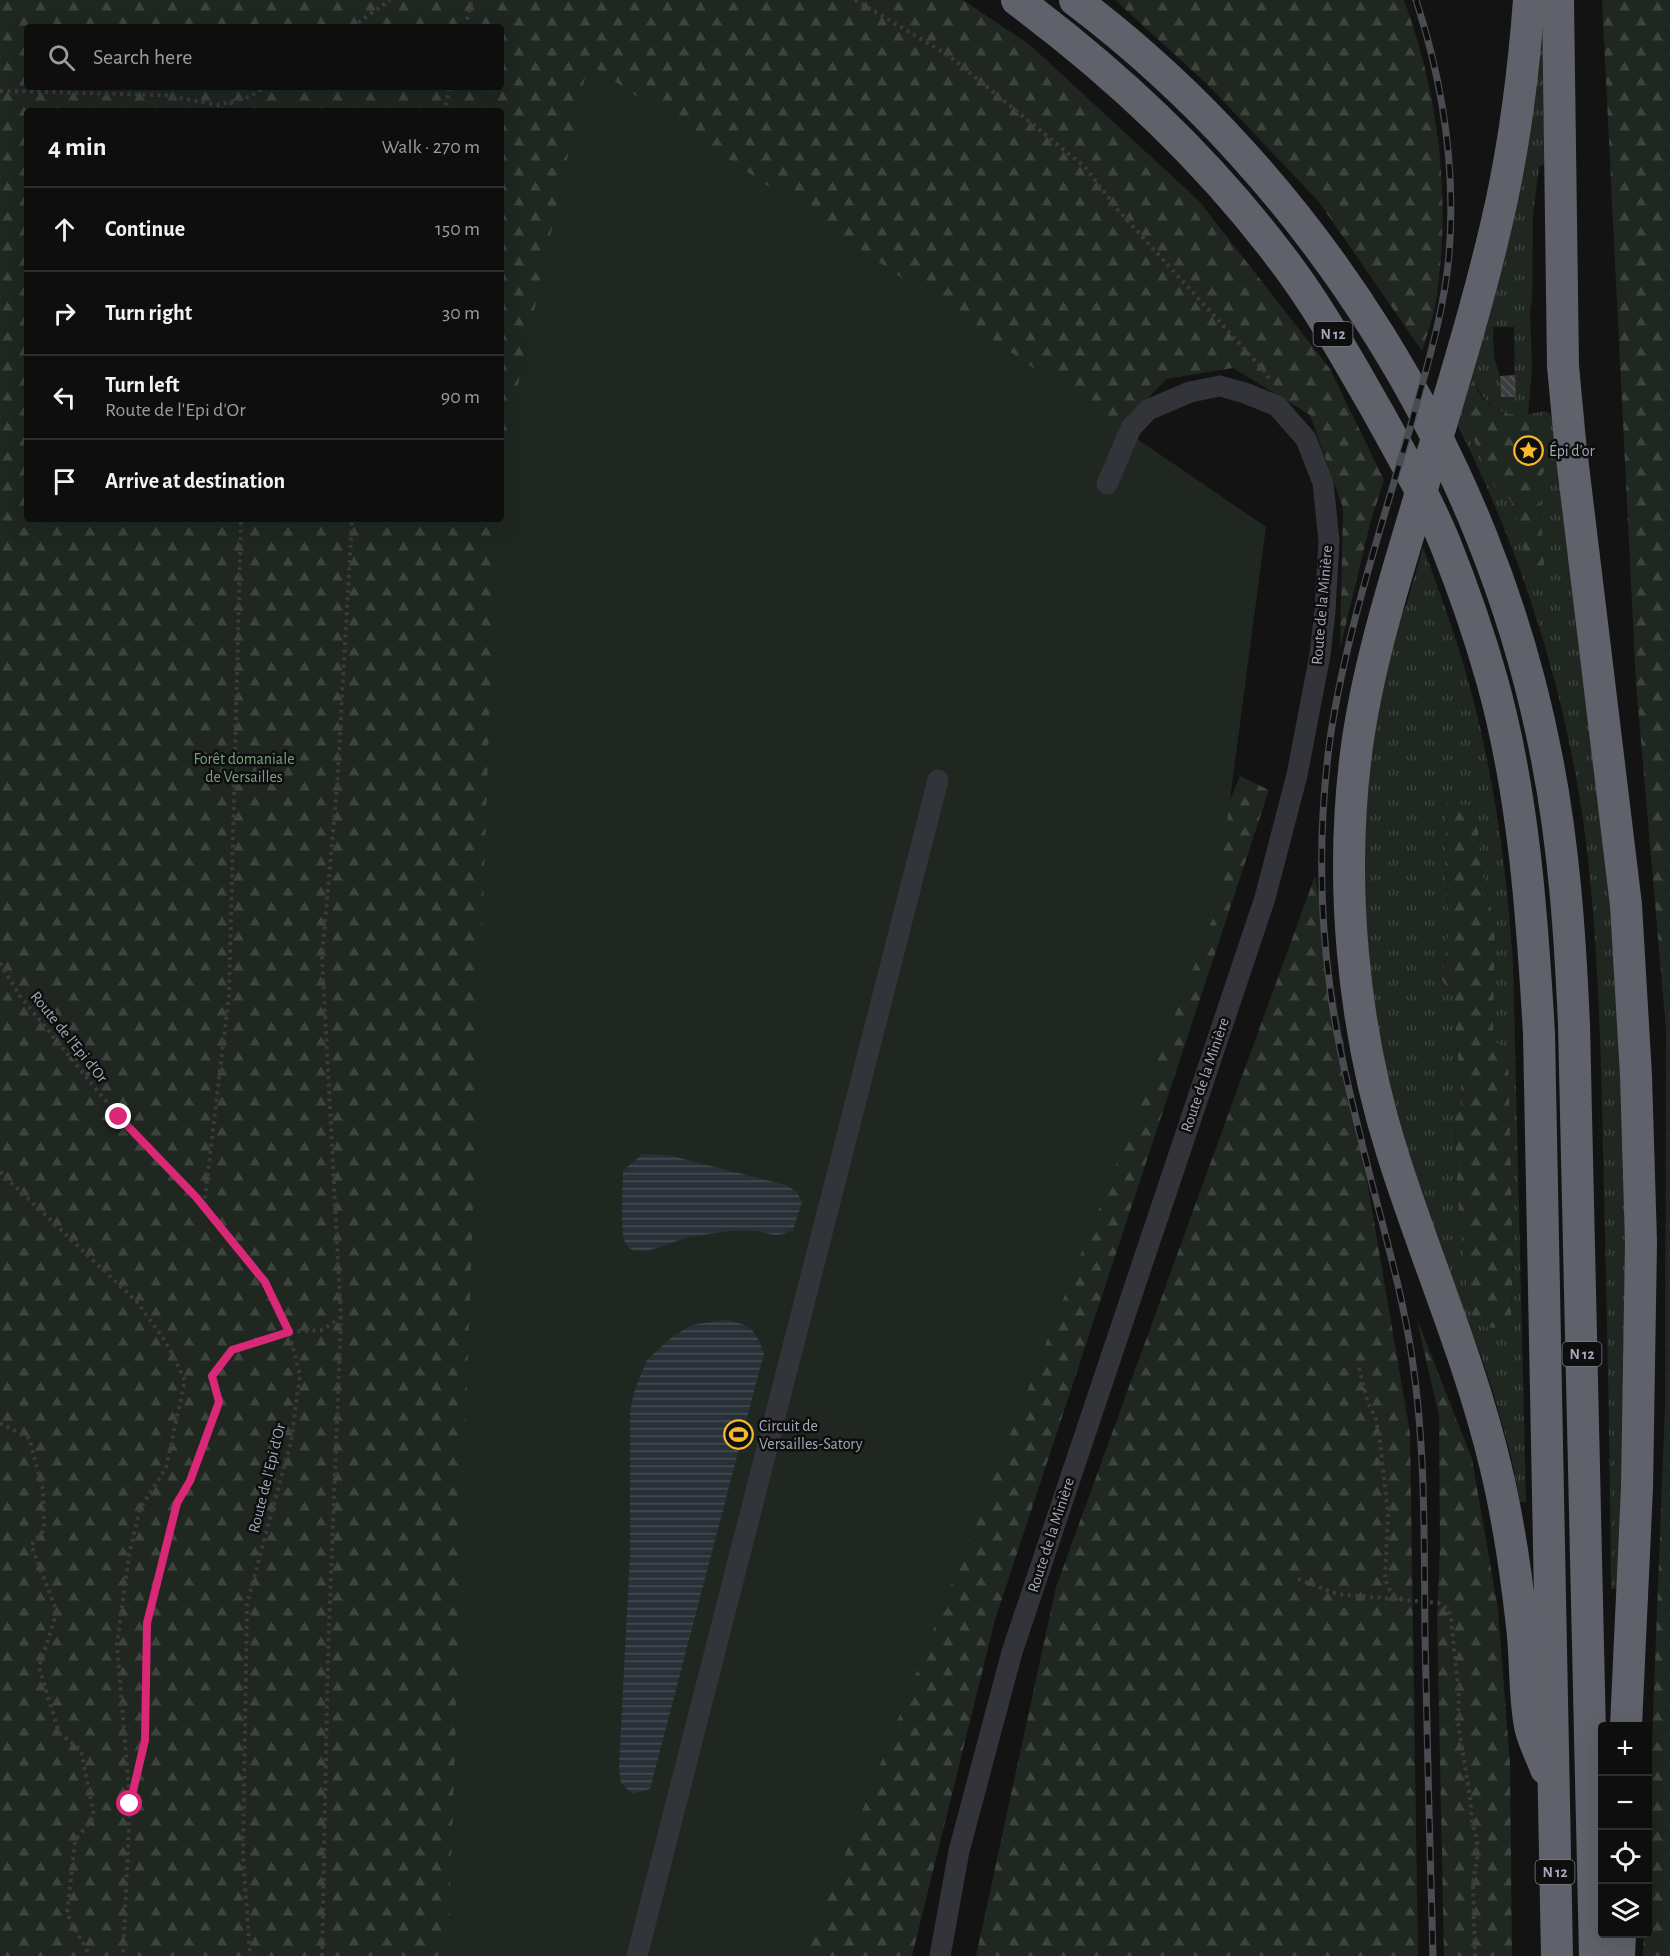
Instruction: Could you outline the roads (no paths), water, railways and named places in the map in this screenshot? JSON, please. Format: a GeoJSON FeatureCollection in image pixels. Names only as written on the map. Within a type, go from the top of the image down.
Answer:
{"type":"FeatureCollection","features":[{"type":"Feature","properties":{"kind":"highway","name":"N 12"},"geometry":{"type":"LineString","coordinates":[[1017,0],[1066,36],[1137,99],[1226,189],[1281,257],[1328,325],[1410,470],[1444,541],[1469,608],[1492,682],[1512,770],[1523,840],[1533,933],[1539,1045],[1557,1956]]}},
{"type":"Feature","properties":{"kind":"highway","name":"N 12"},"geometry":{"type":"LineString","coordinates":[[1075,0],[1157,68],[1211,120],[1261,174],[1310,234],[1357,300],[1405,378],[1474,517],[1507,605],[1528,676],[1546,753],[1560,837],[1570,935],[1595,1956]]}},
{"type":"Feature","properties":{"kind":"highway"},"geometry":{"type":"LineString","coordinates":[[1529,0],[1517,117],[1503,195],[1460,356],[1396,576],[1368,688],[1354,776],[1349,878],[1356,980],[1372,1072],[1390,1147],[1464,1355],[1496,1468],[1511,1544],[1522,1628],[1530,1729],[1554,1788]]}},
{"type":"Feature","properties":{"kind":"highway"},"geometry":{"type":"LineString","coordinates":[[1558,0],[1563,366],[1626,905],[1636,1076],[1641,1254],[1637,1488],[1626,1722]]}},
{"type":"Feature","properties":{"kind":"highway"},"geometry":{"type":"LineString","coordinates":[[1619,1956],[1620,1938]]}},
{"type":"Feature","properties":{"kind":"street","name":"Route de la Minière"},"geometry":{"type":"LineString","coordinates":[[940,1956],[959,1851],[1012,1652],[1265,898],[1297,775],[1320,655],[1325,611],[1329,541],[1323,483],[1306,439],[1277,406],[1220,386],[1190,392],[1148,410],[1131,428],[1107,484]]}},
{"type":"Feature","properties":{"kind":"street"},"geometry":{"type":"LineString","coordinates":[[637,1956],[938,780]]}},
{"type":"Feature","properties":{"kind":"railway"},"geometry":{"type":"LineString","coordinates":[[1416,0],[1434,63],[1449,158],[1451,222],[1447,276],[1434,339],[1345,659],[1326,770],[1322,832],[1322,895],[1326,957],[1343,1062],[1402,1302],[1417,1393],[1423,1497],[1433,1956]]}},
{"type":"Feature","properties":{"kind":"place","name":"Épi d'or"},"geometry":{"type":"Point","coordinates":[1528,451]}},
{"type":"Feature","properties":{"kind":"place","name":"Circuit de Versailles-Satory"},"geometry":{"type":"Point","coordinates":[738,1435]}},
{"type":"Feature","properties":{"kind":"park label","name":"Forêt domaniale de Versailles"},"geometry":{"type":"Point","coordinates":[244,768]}}]}
